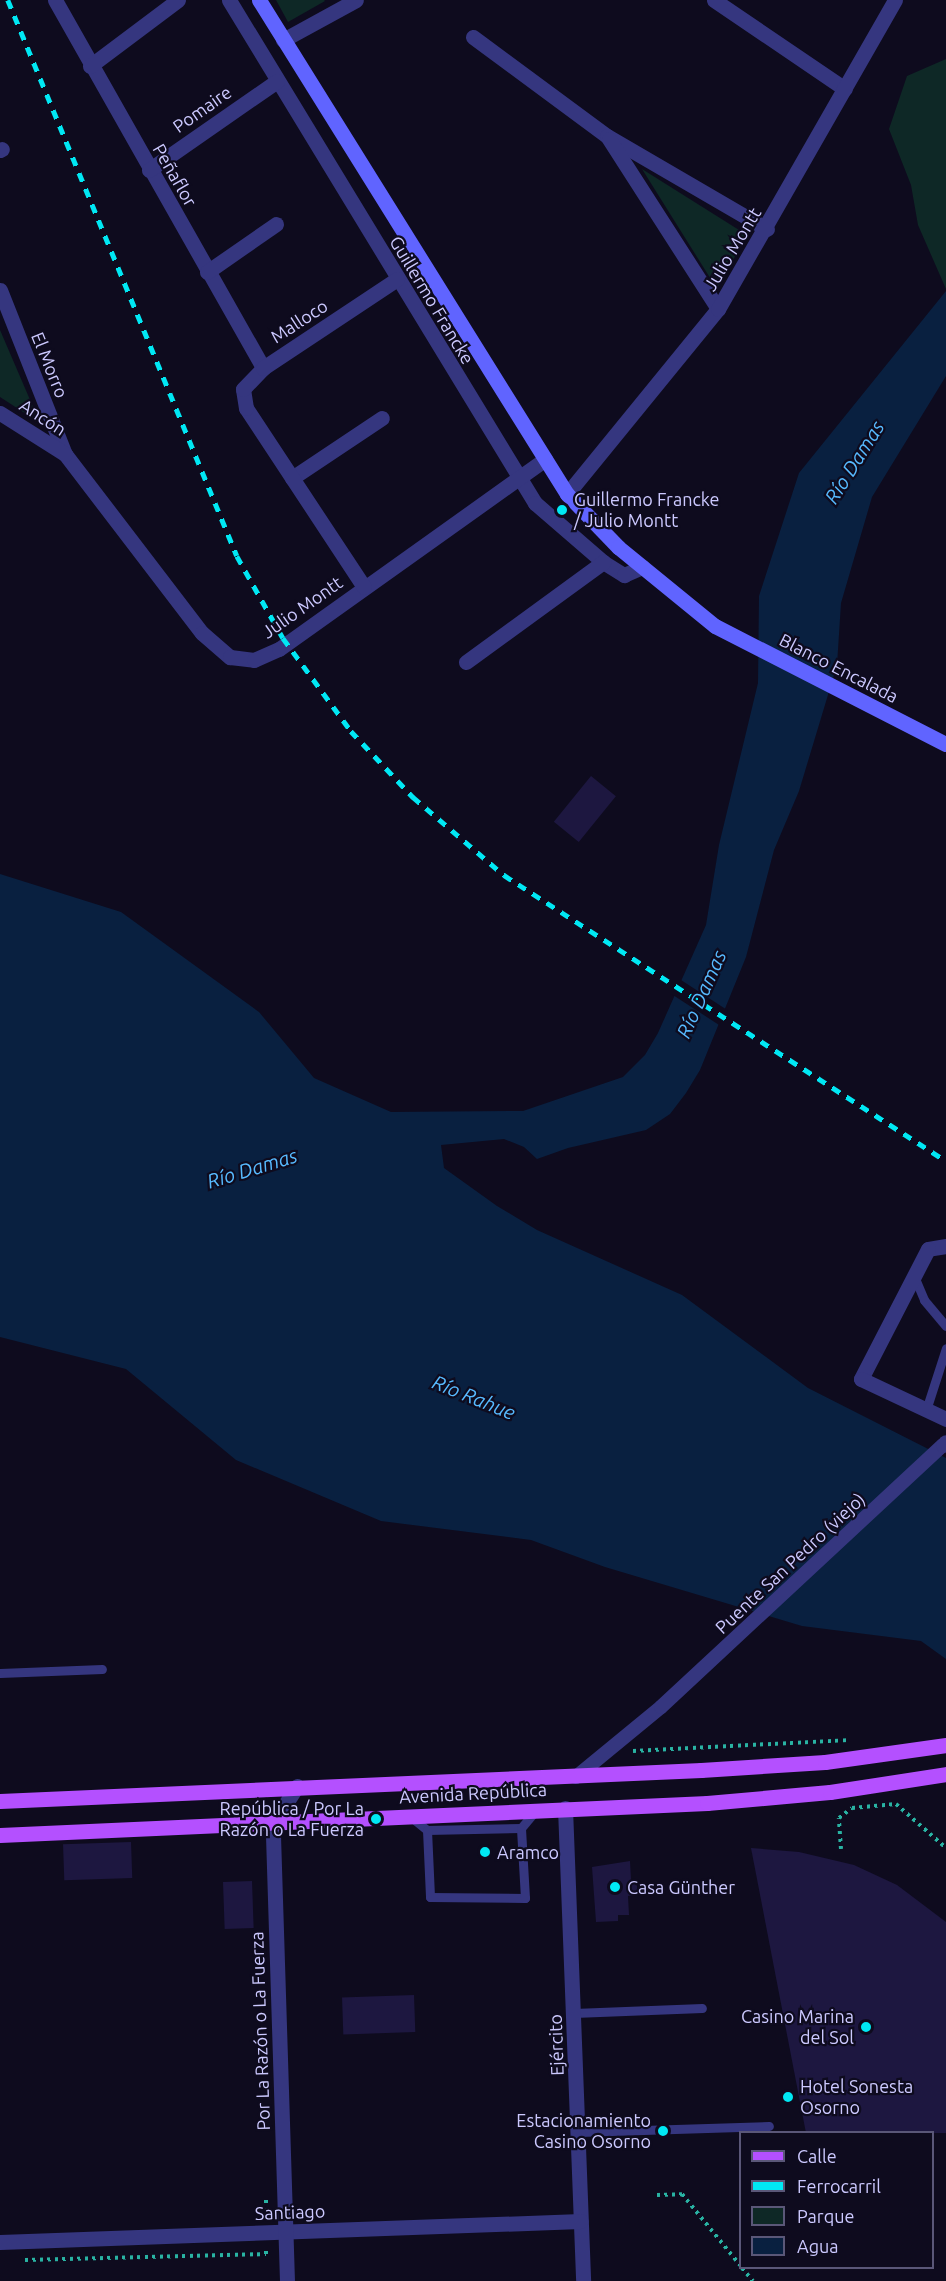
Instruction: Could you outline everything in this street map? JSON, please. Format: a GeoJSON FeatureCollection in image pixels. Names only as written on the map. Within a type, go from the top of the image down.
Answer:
{"type":"FeatureCollection","features":[{"type":"Feature","properties":{"kind":"main road","name":"Guillermo Francke"},"geometry":{"type":"LineString","coordinates":[[259,0],[567,494],[642,567],[715,626]]}},
{"type":"Feature","properties":{"kind":"main road","name":"Blanco Encalada"},"geometry":{"type":"LineString","coordinates":[[715,626],[946,744]]}},
{"type":"Feature","properties":{"kind":"main road","name":"Avenida República"},"geometry":{"type":"LineString","coordinates":[[0,1801],[297,1786],[576,1777],[825,1762],[946,1745]]}},
{"type":"Feature","properties":{"kind":"main road","name":"Avenida República"},"geometry":{"type":"LineString","coordinates":[[0,1835],[778,1797],[946,1774]]}},
{"type":"Feature","properties":{"kind":"street","name":"Peñaflor"},"geometry":{"type":"LineString","coordinates":[[55,0],[90,66],[263,368]]}},
{"type":"Feature","properties":{"kind":"street"},"geometry":{"type":"LineString","coordinates":[[90,66],[178,0]]}},
{"type":"Feature","properties":{"kind":"street","name":"Guillermo Francke"},"geometry":{"type":"LineString","coordinates":[[229,0],[397,279],[536,503],[603,562],[624,575],[642,567]]}},
{"type":"Feature","properties":{"kind":"street"},"geometry":{"type":"LineString","coordinates":[[283,40],[356,0]]}},
{"type":"Feature","properties":{"kind":"street"},"geometry":{"type":"LineString","coordinates":[[714,0],[845,90]]}},
{"type":"Feature","properties":{"kind":"street","name":"Julio Montt"},"geometry":{"type":"LineString","coordinates":[[567,494],[718,309],[767,229],[895,0]]}},
{"type":"Feature","properties":{"kind":"street"},"geometry":{"type":"LineString","coordinates":[[473,37],[607,136],[767,229]]}},
{"type":"Feature","properties":{"kind":"street","name":"Pomaire"},"geometry":{"type":"LineString","coordinates":[[149,170],[277,81]]}},
{"type":"Feature","properties":{"kind":"street"},"geometry":{"type":"LineString","coordinates":[[607,136],[718,309]]}},
{"type":"Feature","properties":{"kind":"street"},"geometry":{"type":"LineString","coordinates":[[207,272],[276,224]]}},
{"type":"Feature","properties":{"kind":"street","name":"Malloco"},"geometry":{"type":"LineString","coordinates":[[292,478],[246,408],[243,389],[263,368],[397,279]]}},
{"type":"Feature","properties":{"kind":"street","name":"El Morro"},"geometry":{"type":"LineString","coordinates":[[0,290],[65,454]]}},
{"type":"Feature","properties":{"kind":"street","name":"Ancón"},"geometry":{"type":"LineString","coordinates":[[0,413],[65,454]]}},
{"type":"Feature","properties":{"kind":"street"},"geometry":{"type":"LineString","coordinates":[[364,587],[292,478],[382,418]]}},
{"type":"Feature","properties":{"kind":"street","name":"Julio Montt"},"geometry":{"type":"LineString","coordinates":[[65,454],[202,633],[230,657],[254,660],[273,652],[545,459]]}},
{"type":"Feature","properties":{"kind":"street"},"geometry":{"type":"LineString","coordinates":[[466,662],[603,562]]}},
{"type":"Feature","properties":{"kind":"street"},"geometry":{"type":"LineString","coordinates":[[946,1246],[928,1249],[861,1379],[946,1419]]}},
{"type":"Feature","properties":{"kind":"street","name":"Puente San Pedro (viejo)"},"geometry":{"type":"LineString","coordinates":[[576,1777],[608,1753],[661,1707],[944,1443]]}},
{"type":"Feature","properties":{"kind":"street"},"geometry":{"type":"LineString","coordinates":[[273,1823],[297,1786]]}},
{"type":"Feature","properties":{"kind":"street","name":"Ejército"},"geometry":{"type":"LineString","coordinates":[[565,1808],[583,2281]]}},
{"type":"Feature","properties":{"kind":"street","name":"Por La Razón o La Fuerza"},"geometry":{"type":"LineString","coordinates":[[273,1823],[287,2281]]}},
{"type":"Feature","properties":{"kind":"street","name":"Santiago"},"geometry":{"type":"LineString","coordinates":[[0,2242],[581,2221]]}},
{"type":"Feature","properties":{"kind":"lane"},"geometry":{"type":"LineString","coordinates":[[914,1276],[924,1300],[946,1326]]}},
{"type":"Feature","properties":{"kind":"lane"},"geometry":{"type":"LineString","coordinates":[[926,1410],[946,1348]]}},
{"type":"Feature","properties":{"kind":"lane"},"geometry":{"type":"LineString","coordinates":[[0,1673],[102,1669]]}},
{"type":"Feature","properties":{"kind":"lane"},"geometry":{"type":"LineString","coordinates":[[427,1830],[430,1897],[525,1898],[521,1828],[537,1809]]}},
{"type":"Feature","properties":{"kind":"lane"},"geometry":{"type":"LineString","coordinates":[[409,1816],[427,1830],[521,1828]]}},
{"type":"Feature","properties":{"kind":"lane"},"geometry":{"type":"LineString","coordinates":[[574,2013],[702,2008]]}},
{"type":"Feature","properties":{"kind":"lane"},"geometry":{"type":"LineString","coordinates":[[579,2132],[769,2126]]}},
{"type":"Feature","properties":{"kind":"path"},"geometry":{"type":"LineString","coordinates":[[608,1753],[855,1739]]}},
{"type":"Feature","properties":{"kind":"path"},"geometry":{"type":"LineString","coordinates":[[841,1850],[839,1818],[852,1808],[896,1804],[946,1848]]}},
{"type":"Feature","properties":{"kind":"path"},"geometry":{"type":"LineString","coordinates":[[657,2194],[682,2194],[739,2264]]}},
{"type":"Feature","properties":{"kind":"path"},"geometry":{"type":"LineString","coordinates":[[23,2260],[266,2254],[266,2197]]}},
{"type":"Feature","properties":{"kind":"path"},"geometry":{"type":"LineString","coordinates":[[743,2269],[753,2281]]}},
{"type":"Feature","properties":{"kind":"green space"},"geometry":{"type":"Polygon","coordinates":[[[276,0],[324,0],[325,1],[288,22],[276,0]]]}},
{"type":"Feature","properties":{"kind":"green space"},"geometry":{"type":"Polygon","coordinates":[[[946,59],[946,289],[918,225],[911,185],[889,129],[907,76],[946,59]]]}},
{"type":"Feature","properties":{"kind":"green space"},"geometry":{"type":"Polygon","coordinates":[[[642,169],[747,235],[717,289],[642,169]]]}},
{"type":"Feature","properties":{"kind":"green space"},"geometry":{"type":"Polygon","coordinates":[[[0,330],[40,423],[0,397],[0,330]]]}},
{"type":"Feature","properties":{"kind":"water"},"geometry":{"type":"Polygon","coordinates":[[[946,291],[946,376],[872,497],[841,603],[837,665],[799,791],[774,850],[746,957],[700,1070],[670,1114],[646,1130],[568,1148],[537,1159],[524,1147],[504,1139],[441,1145],[444,1168],[497,1206],[537,1230],[682,1295],[808,1388],[946,1458],[946,1659],[921,1641],[802,1626],[605,1567],[531,1540],[381,1521],[236,1460],[126,1369],[0,1337],[0,874],[121,912],[259,1012],[314,1078],[391,1112],[523,1111],[623,1077],[645,1055],[658,1033],[706,925],[719,845],[758,683],[759,596],[799,473],[946,291]]]}},
{"type":"Feature","properties":{"kind":"pier"},"geometry":{"type":"Polygon","coordinates":[[[681,980],[728,1010],[719,1025],[672,994],[681,980]]]}},
{"type":"Feature","properties":{"kind":"building"},"geometry":{"type":"Polygon","coordinates":[[[591,776],[616,796],[579,842],[554,822],[591,776]]]}},
{"type":"Feature","properties":{"kind":"building"},"geometry":{"type":"Polygon","coordinates":[[[131,1842],[132,1878],[64,1880],[63,1844],[131,1842]]]}},
{"type":"Feature","properties":{"kind":"building","name":"Casino Marina del Sol"},"geometry":{"type":"Polygon","coordinates":[[[751,1848],[799,1852],[854,1865],[897,1885],[946,1922],[946,2133],[934,2133],[934,2131],[806,2131],[751,1848]]]}},
{"type":"Feature","properties":{"kind":"building","name":"Casa Günther"},"geometry":{"type":"Polygon","coordinates":[[[630,1861],[631,1880],[637,1880],[637,1895],[628,1896],[629,1915],[618,1915],[618,1921],[596,1922],[592,1867],[630,1861]]]}},
{"type":"Feature","properties":{"kind":"building"},"geometry":{"type":"Polygon","coordinates":[[[252,1881],[254,1928],[225,1929],[223,1882],[252,1881]]]}},
{"type":"Feature","properties":{"kind":"building"},"geometry":{"type":"Polygon","coordinates":[[[414,1995],[415,2032],[343,2034],[342,1998],[414,1995]]]}},
{"type":"Feature","properties":{"kind":"railway"},"geometry":{"type":"LineString","coordinates":[[8,0],[237,556],[283,638],[351,731],[413,797],[504,875],[946,1161]]}},
{"type":"Feature","properties":{"kind":"place","name":"Guillermo Francke / Julio Montt"},"geometry":{"type":"Point","coordinates":[562,510]}},
{"type":"Feature","properties":{"kind":"place","name":"República / Por La Razón o La Fuerza"},"geometry":{"type":"Point","coordinates":[376,1819]}},
{"type":"Feature","properties":{"kind":"place","name":"Aramco"},"geometry":{"type":"Point","coordinates":[485,1852]}},
{"type":"Feature","properties":{"kind":"place","name":"Casa Günther"},"geometry":{"type":"Point","coordinates":[615,1887]}},
{"type":"Feature","properties":{"kind":"place","name":"Casino Marina del Sol"},"geometry":{"type":"Point","coordinates":[866,2027]}},
{"type":"Feature","properties":{"kind":"place","name":"Hotel Sonesta Osorno"},"geometry":{"type":"Point","coordinates":[788,2097]}},
{"type":"Feature","properties":{"kind":"place","name":"Estacionamiento Casino Osorno"},"geometry":{"type":"Point","coordinates":[663,2131]}},
{"type":"Feature","properties":{"kind":"water label","name":"Río Damas"},"geometry":{"type":"Point","coordinates":[854,462]}},
{"type":"Feature","properties":{"kind":"water label","name":"Río Damas"},"geometry":{"type":"Point","coordinates":[701,994]}},
{"type":"Feature","properties":{"kind":"water label","name":"Río Damas"},"geometry":{"type":"Point","coordinates":[252,1168]}},
{"type":"Feature","properties":{"kind":"water label","name":"Río Rahue"},"geometry":{"type":"Point","coordinates":[474,1397]}}]}
